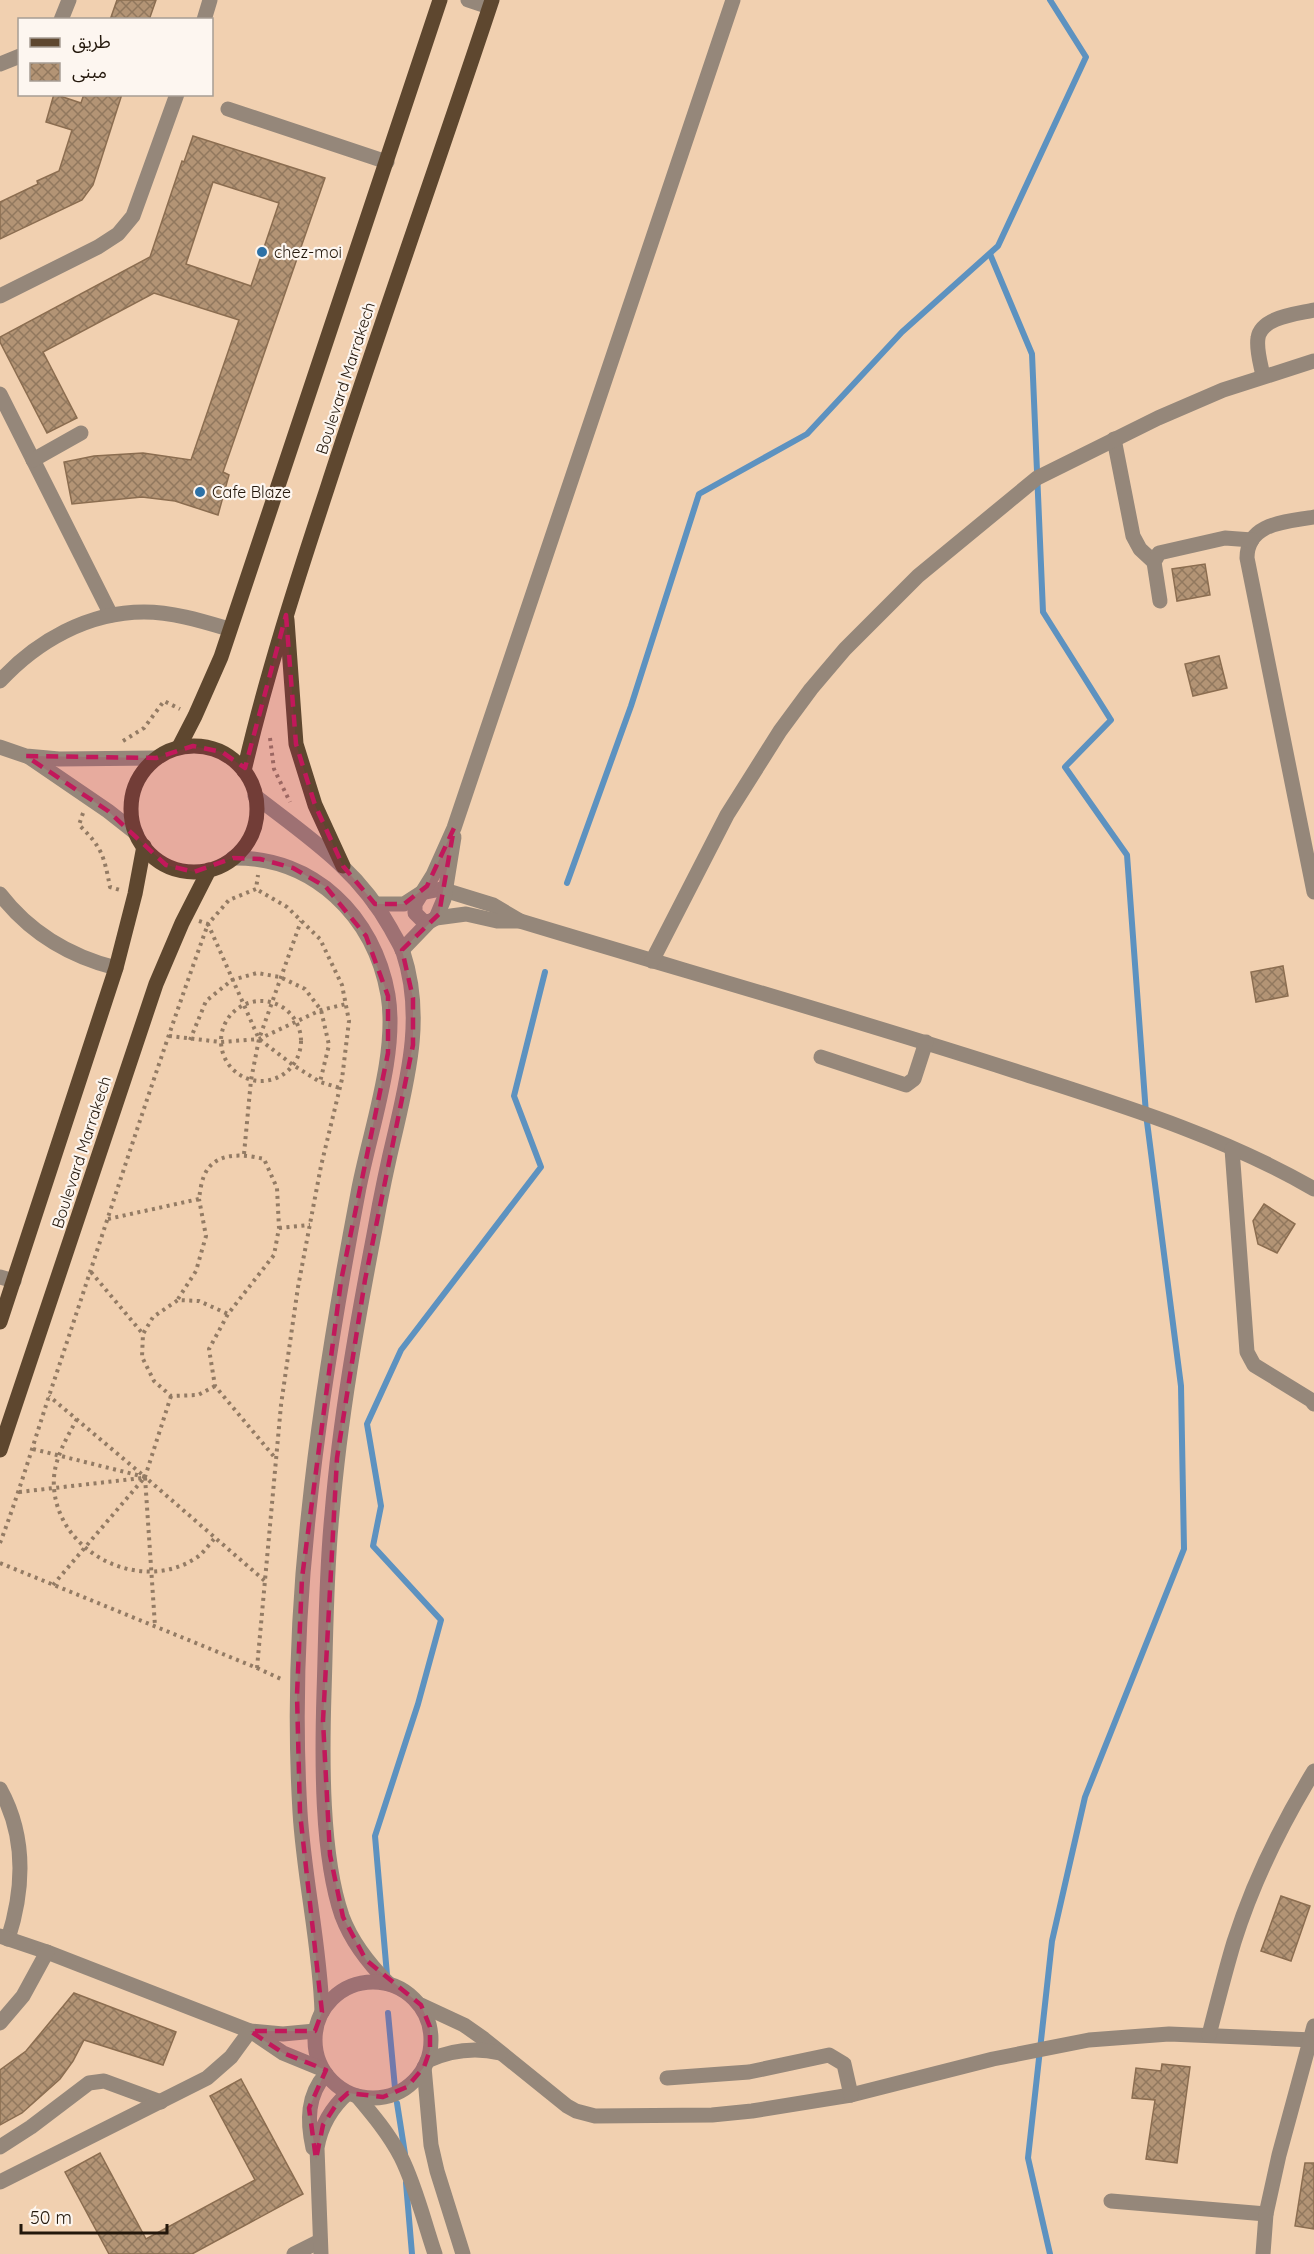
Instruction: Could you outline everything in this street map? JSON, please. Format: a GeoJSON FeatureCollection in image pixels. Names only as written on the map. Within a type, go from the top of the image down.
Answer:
{"type":"FeatureCollection","features":[{"type":"Feature","properties":{"kind":"main road","name":"Boulevard Marrakech"},"geometry":{"type":"LineString","coordinates":[[179,747],[214,675],[440,0]]}},
{"type":"Feature","properties":{"kind":"main road","name":"Boulevard Marrakech"},"geometry":{"type":"LineString","coordinates":[[244,771],[286,615],[351,414],[490,3]]}},
{"type":"Feature","properties":{"kind":"main road"},"geometry":{"type":"LineString","coordinates":[[286,615],[296,744],[315,805],[343,866]]}},
{"type":"Feature","properties":{"kind":"main road","name":"Boulevard Marrakech"},"geometry":{"type":"LineString","coordinates":[[179,747],[208,747],[222,752],[244,771],[255,796],[255,823],[243,848],[233,858],[209,870],[194,872],[173,867],[154,857],[140,840],[132,817],[134,792],[144,770],[156,758],[179,747]]}},
{"type":"Feature","properties":{"kind":"main road","name":"Boulevard Marrakech"},"geometry":{"type":"LineString","coordinates":[[0,1322],[7,1279],[116,968],[135,894],[140,840]]}},
{"type":"Feature","properties":{"kind":"main road","name":"Boulevard Marrakech"},"geometry":{"type":"LineString","coordinates":[[0,1450],[156,984],[185,917],[209,870]]}},
{"type":"Feature","properties":{"kind":"street"},"geometry":{"type":"LineString","coordinates":[[62,18],[69,0]]}},
{"type":"Feature","properties":{"kind":"street"},"geometry":{"type":"LineString","coordinates":[[205,18],[210,0]]}},
{"type":"Feature","properties":{"kind":"street"},"geometry":{"type":"LineString","coordinates":[[468,0],[490,3]]}},
{"type":"Feature","properties":{"kind":"street"},"geometry":{"type":"LineString","coordinates":[[520,921],[497,921],[466,914],[423,921],[414,909],[433,875],[454,828],[733,0]]}},
{"type":"Feature","properties":{"kind":"street"},"geometry":{"type":"LineString","coordinates":[[0,64],[18,57]]}},
{"type":"Feature","properties":{"kind":"street"},"geometry":{"type":"LineString","coordinates":[[0,296],[109,242],[126,226],[139,205],[176,96]]}},
{"type":"Feature","properties":{"kind":"street"},"geometry":{"type":"LineString","coordinates":[[228,110],[387,162]]}},
{"type":"Feature","properties":{"kind":"street"},"geometry":{"type":"LineString","coordinates":[[1263,376],[1258,341],[1261,331],[1268,323],[1314,310]]}},
{"type":"Feature","properties":{"kind":"street"},"geometry":{"type":"LineString","coordinates":[[652,961],[704,856],[751,774],[805,697],[844,650],[918,576],[1037,478],[1114,439],[1212,395],[1263,376],[1314,361]]}},
{"type":"Feature","properties":{"kind":"street"},"geometry":{"type":"LineString","coordinates":[[0,394],[111,615]]}},
{"type":"Feature","properties":{"kind":"street"},"geometry":{"type":"LineString","coordinates":[[33,460],[81,434]]}},
{"type":"Feature","properties":{"kind":"street"},"geometry":{"type":"LineString","coordinates":[[1114,439],[1132,536],[1140,549],[1154,562],[1160,601]]}},
{"type":"Feature","properties":{"kind":"street"},"geometry":{"type":"LineString","coordinates":[[1314,517],[1270,526],[1252,540],[1247,548],[1247,558],[1314,892]]}},
{"type":"Feature","properties":{"kind":"street"},"geometry":{"type":"LineString","coordinates":[[1154,562],[1163,551],[1225,538],[1252,540]]}},
{"type":"Feature","properties":{"kind":"street"},"geometry":{"type":"LineString","coordinates":[[0,681],[36,648],[61,633],[111,615],[145,612],[173,615],[230,629]]}},
{"type":"Feature","properties":{"kind":"street"},"geometry":{"type":"LineString","coordinates":[[0,747],[26,756],[88,796],[140,840]]}},
{"type":"Feature","properties":{"kind":"street"},"geometry":{"type":"LineString","coordinates":[[26,756],[97,760],[156,758]]}},
{"type":"Feature","properties":{"kind":"street"},"geometry":{"type":"LineString","coordinates":[[255,796],[326,849],[375,904],[402,950],[412,998],[413,1045],[369,1258],[337,1458],[329,1553],[323,1721],[326,1812],[338,1902],[357,1947],[366,1960],[389,1983],[406,1992],[421,2006],[464,2025],[567,2106],[596,2116],[711,2115],[793,2106],[851,2095],[993,2059],[1089,2040],[1169,2034],[1313,2035],[1279,2155],[1266,2214],[1263,2254]]}},
{"type":"Feature","properties":{"kind":"street"},"geometry":{"type":"LineString","coordinates":[[402,950],[442,907],[454,846],[454,828]]}},
{"type":"Feature","properties":{"kind":"street"},"geometry":{"type":"LineString","coordinates":[[233,858],[260,859],[293,868],[326,887],[346,907],[366,936],[383,976],[390,1014],[390,1034],[384,1074],[359,1188],[326,1375],[302,1578],[298,1687],[300,1813],[306,1874],[319,1958],[322,2012]]}},
{"type":"Feature","properties":{"kind":"street"},"geometry":{"type":"LineString","coordinates":[[375,904],[404,904],[421,893],[446,890],[493,905],[520,921],[926,1042],[1146,1114],[1263,1161],[1314,1189]]}},
{"type":"Feature","properties":{"kind":"street"},"geometry":{"type":"LineString","coordinates":[[2,902],[38,933],[56,945],[75,955],[116,968]]}},
{"type":"Feature","properties":{"kind":"street"},"geometry":{"type":"LineString","coordinates":[[821,1057],[906,1085],[914,1079],[926,1042]]}},
{"type":"Feature","properties":{"kind":"street"},"geometry":{"type":"LineString","coordinates":[[1232,1149],[1247,1352],[1254,1365],[1314,1404]]}},
{"type":"Feature","properties":{"kind":"street"},"geometry":{"type":"LineString","coordinates":[[1209,2035],[1234,1942],[1254,1887],[1289,1812],[1314,1771]]}},
{"type":"Feature","properties":{"kind":"street"},"geometry":{"type":"LineString","coordinates":[[0,1789],[11,1814],[20,1856],[19,1898],[4,1938],[47,1952],[250,2031],[283,2053],[324,2072],[340,2088],[353,2094],[383,2097],[396,2093],[417,2078],[426,2064],[439,2056],[464,2050],[503,2054]]}},
{"type":"Feature","properties":{"kind":"street"},"geometry":{"type":"LineString","coordinates":[[0,2023],[22,1996],[47,1952]]}},
{"type":"Feature","properties":{"kind":"street"},"geometry":{"type":"LineString","coordinates":[[324,2072],[315,2051],[315,2031],[322,2012],[345,1988],[367,1982],[389,1983]]}},
{"type":"Feature","properties":{"kind":"street"},"geometry":{"type":"LineString","coordinates":[[421,2006],[430,2027],[431,2038],[426,2064],[431,2145],[463,2254]]}},
{"type":"Feature","properties":{"kind":"street"},"geometry":{"type":"LineString","coordinates":[[250,2031],[283,2034],[315,2031]]}},
{"type":"Feature","properties":{"kind":"street"},"geometry":{"type":"LineString","coordinates":[[0,2182],[193,2086],[219,2068],[250,2031]]}},
{"type":"Feature","properties":{"kind":"street"},"geometry":{"type":"LineString","coordinates":[[667,2078],[749,2072],[829,2055],[844,2064],[851,2095]]}},
{"type":"Feature","properties":{"kind":"street"},"geometry":{"type":"LineString","coordinates":[[316,2159],[311,2140],[309,2108],[314,2089],[324,2072]]}},
{"type":"Feature","properties":{"kind":"street"},"geometry":{"type":"LineString","coordinates":[[0,2147],[31,2127],[89,2083],[97,2081],[110,2083],[161,2102]]}},
{"type":"Feature","properties":{"kind":"street"},"geometry":{"type":"LineString","coordinates":[[294,2254],[321,2248],[316,2159],[319,2136],[329,2113],[353,2094]]}},
{"type":"Feature","properties":{"kind":"street"},"geometry":{"type":"LineString","coordinates":[[353,2094],[379,2122],[400,2155],[435,2254]]}},
{"type":"Feature","properties":{"kind":"street"},"geometry":{"type":"LineString","coordinates":[[1111,2201],[1266,2214]]}},
{"type":"Feature","properties":{"kind":"path"},"geometry":{"type":"LineString","coordinates":[[97,760],[104,744],[124,741],[144,728],[164,701],[195,716]]}},
{"type":"Feature","properties":{"kind":"path"},"geometry":{"type":"LineString","coordinates":[[253,731],[270,738],[274,769],[292,804],[284,818]]}},
{"type":"Feature","properties":{"kind":"path"},"geometry":{"type":"LineString","coordinates":[[88,796],[79,825],[104,855],[110,887],[135,894]]}},
{"type":"Feature","properties":{"kind":"path"},"geometry":{"type":"LineString","coordinates":[[256,889],[260,859]]}},
{"type":"Feature","properties":{"kind":"path"},"geometry":{"type":"LineString","coordinates":[[256,889],[287,907],[320,939],[342,985],[349,1021],[340,1088],[321,1166],[294,1310],[281,1405],[257,1668]]}},
{"type":"Feature","properties":{"kind":"path"},"geometry":{"type":"LineString","coordinates":[[0,1543],[208,924],[229,900],[256,889]]}},
{"type":"Feature","properties":{"kind":"path"},"geometry":{"type":"LineString","coordinates":[[185,917],[208,924],[259,1038],[293,1065],[320,1082],[340,1088]]}},
{"type":"Feature","properties":{"kind":"path"},"geometry":{"type":"LineString","coordinates":[[244,1154],[251,1080],[259,1038],[301,921]]}},
{"type":"Feature","properties":{"kind":"path"},"geometry":{"type":"LineString","coordinates":[[190,1040],[206,1001],[232,980],[257,973],[280,977],[305,989],[321,1011],[329,1045],[320,1082]]}},
{"type":"Feature","properties":{"kind":"path"},"geometry":{"type":"LineString","coordinates":[[261,1001],[271,1002],[289,1012],[296,1022],[301,1040],[300,1051],[293,1065],[281,1076],[272,1080],[251,1080],[233,1070],[226,1062],[221,1042],[226,1021],[232,1013],[244,1005],[261,1001]]}},
{"type":"Feature","properties":{"kind":"path"},"geometry":{"type":"LineString","coordinates":[[169,1036],[221,1042],[259,1038],[321,1011],[346,1004]]}},
{"type":"Feature","properties":{"kind":"path"},"geometry":{"type":"LineString","coordinates":[[215,1386],[198,1395],[171,1396],[154,1381],[142,1357],[143,1334],[153,1317],[178,1300],[196,1271],[206,1236],[199,1199],[205,1173],[220,1158],[244,1154],[264,1159],[278,1188],[279,1228],[274,1255],[228,1314],[209,1349],[215,1386],[276,1460]]}},
{"type":"Feature","properties":{"kind":"path"},"geometry":{"type":"LineString","coordinates":[[108,1219],[199,1199]]}},
{"type":"Feature","properties":{"kind":"path"},"geometry":{"type":"LineString","coordinates":[[279,1228],[309,1225]]}},
{"type":"Feature","properties":{"kind":"path"},"geometry":{"type":"LineString","coordinates":[[90,1272],[143,1334]]}},
{"type":"Feature","properties":{"kind":"path"},"geometry":{"type":"LineString","coordinates":[[178,1300],[199,1301],[228,1314]]}},
{"type":"Feature","properties":{"kind":"path"},"geometry":{"type":"LineString","coordinates":[[49,1396],[265,1581]]}},
{"type":"Feature","properties":{"kind":"path"},"geometry":{"type":"LineString","coordinates":[[155,1626],[146,1478],[171,1396]]}},
{"type":"Feature","properties":{"kind":"path"},"geometry":{"type":"LineString","coordinates":[[77,1419],[58,1455],[54,1488],[64,1522],[85,1547],[106,1563],[127,1570],[152,1572],[178,1567],[198,1557],[215,1538]]}},
{"type":"Feature","properties":{"kind":"path"},"geometry":{"type":"LineString","coordinates":[[33,1449],[146,1478]]}},
{"type":"Feature","properties":{"kind":"path"},"geometry":{"type":"LineString","coordinates":[[19,1492],[146,1478]]}},
{"type":"Feature","properties":{"kind":"path"},"geometry":{"type":"LineString","coordinates":[[53,1585],[146,1478]]}},
{"type":"Feature","properties":{"kind":"path"},"geometry":{"type":"LineString","coordinates":[[0,1563],[298,1687]]}},
{"type":"Feature","properties":{"kind":"highlighted area"},"geometry":{"type":"Polygon","coordinates":[[[286,615],[296,744],[315,805],[343,866],[375,904],[404,904],[427,886],[454,828],[439,914],[402,950],[413,998],[413,1045],[365,1280],[337,1458],[323,1721],[330,1855],[343,1917],[366,1960],[421,2005],[430,2027],[430,2050],[424,2067],[407,2087],[383,2097],[348,2093],[338,2102],[323,2125],[316,2159],[309,2108],[326,2070],[283,2053],[250,2031],[315,2031],[322,2012],[300,1813],[297,1695],[302,1578],[341,1281],[388,1053],[388,996],[366,936],[326,887],[293,868],[260,859],[233,858],[194,872],[166,865],[108,811],[26,756],[156,758],[193,746],[222,752],[245,768],[286,615]]]}},
{"type":"Feature","properties":{"kind":"building"},"geometry":{"type":"Polygon","coordinates":[[[117,0],[156,0],[150,18],[111,18],[117,0]]]}},
{"type":"Feature","properties":{"kind":"building"},"geometry":{"type":"Polygon","coordinates":[[[53,96],[81,103],[83,96],[121,96],[93,185],[82,200],[0,239],[0,202],[59,171],[72,130],[46,122],[53,96]]]}},
{"type":"Feature","properties":{"kind":"building"},"geometry":{"type":"Polygon","coordinates":[[[193,136],[325,178],[223,472],[229,475],[218,515],[175,501],[142,497],[72,504],[64,462],[94,456],[143,453],[191,460],[239,320],[154,293],[43,352],[77,418],[47,433],[0,342],[0,337],[150,257],[182,161],[184,162],[193,136]],[[213,182],[186,264],[251,286],[279,203],[213,182]]]}},
{"type":"Feature","properties":{"kind":"building"},"geometry":{"type":"Polygon","coordinates":[[[1205,564],[1210,595],[1177,601],[1172,569],[1205,564]]]}},
{"type":"Feature","properties":{"kind":"building"},"geometry":{"type":"Polygon","coordinates":[[[1219,656],[1227,688],[1193,696],[1185,664],[1219,656]]]}},
{"type":"Feature","properties":{"kind":"building"},"geometry":{"type":"Polygon","coordinates":[[[1283,966],[1288,996],[1256,1002],[1251,972],[1283,966]]]}},
{"type":"Feature","properties":{"kind":"building"},"geometry":{"type":"Polygon","coordinates":[[[1264,1204],[1295,1224],[1277,1253],[1258,1244],[1253,1221],[1264,1204]]]}},
{"type":"Feature","properties":{"kind":"building"},"geometry":{"type":"Polygon","coordinates":[[[1281,1896],[1310,1906],[1291,1961],[1261,1951],[1281,1896]]]}},
{"type":"Feature","properties":{"kind":"building"},"geometry":{"type":"Polygon","coordinates":[[[74,1993],[176,2032],[163,2065],[84,2040],[60,2079],[22,2113],[0,2125],[0,2070],[26,2051],[74,1993]]]}},
{"type":"Feature","properties":{"kind":"building"},"geometry":{"type":"Polygon","coordinates":[[[1162,2064],[1190,2067],[1177,2163],[1146,2159],[1155,2100],[1132,2098],[1136,2068],[1161,2071],[1162,2064]]]}},
{"type":"Feature","properties":{"kind":"building"},"geometry":{"type":"Polygon","coordinates":[[[241,2079],[303,2194],[192,2254],[109,2254],[65,2172],[100,2153],[146,2239],[255,2180],[210,2096],[241,2079]]]}},
{"type":"Feature","properties":{"kind":"building"},"geometry":{"type":"Polygon","coordinates":[[[1305,2163],[1314,2163],[1314,2229],[1295,2226],[1305,2163]]]}},
{"type":"Feature","properties":{"kind":"waterway"},"geometry":{"type":"LineString","coordinates":[[567,883],[631,706],[699,494],[807,434],[902,332],[998,246],[1086,57],[1050,0]]}},
{"type":"Feature","properties":{"kind":"waterway"},"geometry":{"type":"LineString","coordinates":[[990,254],[1032,354],[1043,612],[1111,720],[1065,767],[1127,855],[1146,1114],[1181,1386],[1184,1549],[1085,1797],[1052,1941],[1028,2158],[1050,2254]]}},
{"type":"Feature","properties":{"kind":"waterway"},"geometry":{"type":"LineString","coordinates":[[387,1975],[375,1836],[418,1704],[441,1620],[373,1546],[381,1506],[367,1424],[401,1350],[541,1167],[514,1096],[545,972]]}},
{"type":"Feature","properties":{"kind":"waterway"},"geometry":{"type":"LineString","coordinates":[[388,2013],[395,2088]]}},
{"type":"Feature","properties":{"kind":"waterway"},"geometry":{"type":"LineString","coordinates":[[397,2103],[405,2154]]}},
{"type":"Feature","properties":{"kind":"waterway"},"geometry":{"type":"LineString","coordinates":[[406,2183],[412,2254]]}},
{"type":"Feature","properties":{"kind":"place","name":"chez-moi"},"geometry":{"type":"Point","coordinates":[262,252]}},
{"type":"Feature","properties":{"kind":"place","name":"Cafe Blaze"},"geometry":{"type":"Point","coordinates":[200,492]}}]}
